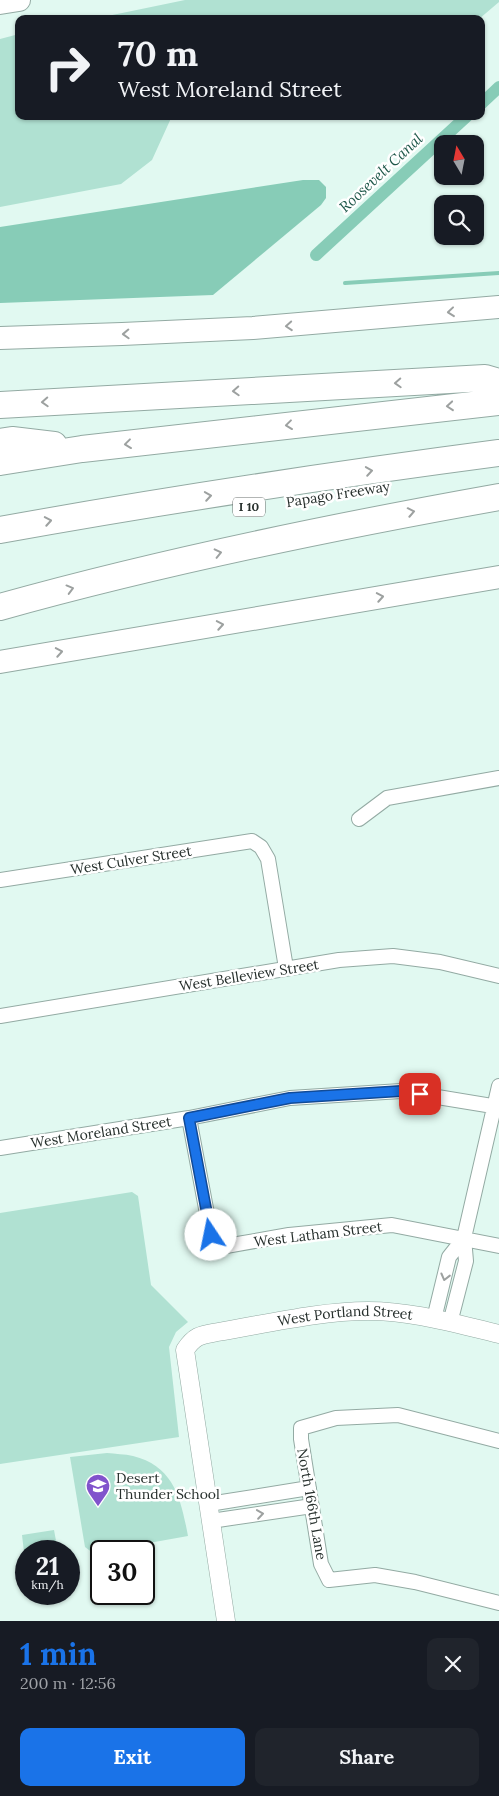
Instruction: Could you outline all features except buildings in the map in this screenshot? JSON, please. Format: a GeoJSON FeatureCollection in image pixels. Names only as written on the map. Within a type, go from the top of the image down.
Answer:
{"type":"FeatureCollection","features":[{"type":"Feature","properties":{"kind":"highway"},"geometry":{"type":"LineString","coordinates":[[0,405],[485,378],[499,382]]}},
{"type":"Feature","properties":{"kind":"highway"},"geometry":{"type":"LineString","coordinates":[[0,462],[82,449],[499,402]]}},
{"type":"Feature","properties":{"kind":"highway"},"geometry":{"type":"LineString","coordinates":[[0,442],[12,440],[82,449]]}},
{"type":"Feature","properties":{"kind":"highway"},"geometry":{"type":"LineString","coordinates":[[0,530],[167,502],[499,453]]}},
{"type":"Feature","properties":{"kind":"highway","name":"Papago Freeway"},"geometry":{"type":"LineString","coordinates":[[0,547],[220,512],[460,476],[499,472]]}},
{"type":"Feature","properties":{"kind":"highway"},"geometry":{"type":"LineString","coordinates":[[11,604],[170,563],[384,517],[499,497]]}},
{"type":"Feature","properties":{"kind":"main road"},"geometry":{"type":"LineString","coordinates":[[0,3],[19,0]]}},
{"type":"Feature","properties":{"kind":"main road"},"geometry":{"type":"LineString","coordinates":[[0,338],[243,329],[499,307]]}},
{"type":"Feature","properties":{"kind":"main road"},"geometry":{"type":"LineString","coordinates":[[6,661],[499,576]]}},
{"type":"Feature","properties":{"kind":"street"},"geometry":{"type":"LineString","coordinates":[[359,819],[387,798],[499,778]]}},
{"type":"Feature","properties":{"kind":"street","name":"West Culver Street"},"geometry":{"type":"LineString","coordinates":[[0,880],[252,841],[261,847],[268,859],[286,968]]}},
{"type":"Feature","properties":{"kind":"street","name":"West Belleview Street"},"geometry":{"type":"LineString","coordinates":[[0,1016],[339,960],[393,956],[440,962],[499,976]]}},
{"type":"Feature","properties":{"kind":"street"},"geometry":{"type":"LineString","coordinates":[[442,1321],[466,1261],[464,1238],[497,1106],[499,1086]]}},
{"type":"Feature","properties":{"kind":"street","name":"West Moreland Street"},"geometry":{"type":"LineString","coordinates":[[0,1148],[189,1118],[290,1098],[401,1091],[497,1106]]}},
{"type":"Feature","properties":{"kind":"street","name":"West Latham Street"},"geometry":{"type":"LineString","coordinates":[[189,1118],[211,1235],[226,1246],[289,1235],[392,1225],[499,1246]]}},
{"type":"Feature","properties":{"kind":"street","name":"West Portland Street"},"geometry":{"type":"LineString","coordinates":[[210,1513],[185,1350],[192,1340],[198,1336],[341,1312],[369,1311],[406,1313],[499,1334]]}},
{"type":"Feature","properties":{"kind":"street","name":"North 166th Lane"},"geometry":{"type":"LineString","coordinates":[[499,1441],[398,1415],[336,1418],[301,1428],[301,1439],[321,1564],[329,1580],[374,1575],[415,1582],[499,1603]]}},
{"type":"Feature","properties":{"kind":"street"},"geometry":{"type":"LineString","coordinates":[[210,1513],[309,1488]]}},
{"type":"Feature","properties":{"kind":"street"},"geometry":{"type":"LineString","coordinates":[[210,1513],[312,1506]]}},
{"type":"Feature","properties":{"kind":"street"},"geometry":{"type":"LineString","coordinates":[[210,1513],[226,1621]]}},
{"type":"Feature","properties":{"kind":"shaded area"},"geometry":{"type":"Polygon","coordinates":[[[185,0],[499,0],[484,15],[112,15],[185,0]]]}},
{"type":"Feature","properties":{"kind":"shaded area"},"geometry":{"type":"Polygon","coordinates":[[[15,35],[15,120],[170,120],[152,160],[121,184],[0,207],[0,39],[15,35]]]}},
{"type":"Feature","properties":{"kind":"shaded area"},"geometry":{"type":"Polygon","coordinates":[[[303,180],[319,180],[326,187],[326,198],[321,205],[213,295],[0,303],[0,227],[303,180]]]}},
{"type":"Feature","properties":{"kind":"shaded area"},"geometry":{"type":"Polygon","coordinates":[[[132,1192],[138,1196],[151,1285],[188,1322],[176,1332],[169,1347],[179,1437],[0,1464],[0,1213],[132,1192]]]}},
{"type":"Feature","properties":{"kind":"shaded area"},"geometry":{"type":"Polygon","coordinates":[[[107,1453],[130,1455],[147,1461],[158,1468],[167,1476],[178,1497],[188,1536],[155,1542],[155,1540],[90,1540],[90,1551],[85,1547],[70,1457],[107,1453]]]}},
{"type":"Feature","properties":{"kind":"shaded area"},"geometry":{"type":"Polygon","coordinates":[[[54,1530],[56,1540],[23,1540],[22,1535],[54,1530]]]}},
{"type":"Feature","properties":{"kind":"waterway","name":"Roosevelt Canal"},"geometry":{"type":"LineString","coordinates":[[485,100],[499,87]]}},
{"type":"Feature","properties":{"kind":"waterway","name":"Roosevelt Canal"},"geometry":{"type":"LineString","coordinates":[[316,255],[463,120]]}},
{"type":"Feature","properties":{"kind":"waterway"},"geometry":{"type":"LineString","coordinates":[[345,283],[499,273]]}},
{"type":"Feature","properties":{"kind":"place","name":"Desert Thunder School"},"geometry":{"type":"Point","coordinates":[98,1507]}},
{"type":"Feature","properties":{"kind":"route"},"geometry":{"type":"LineString","coordinates":[[211,1235],[189,1118],[290,1098],[401,1091],[420,1094]]}}]}
